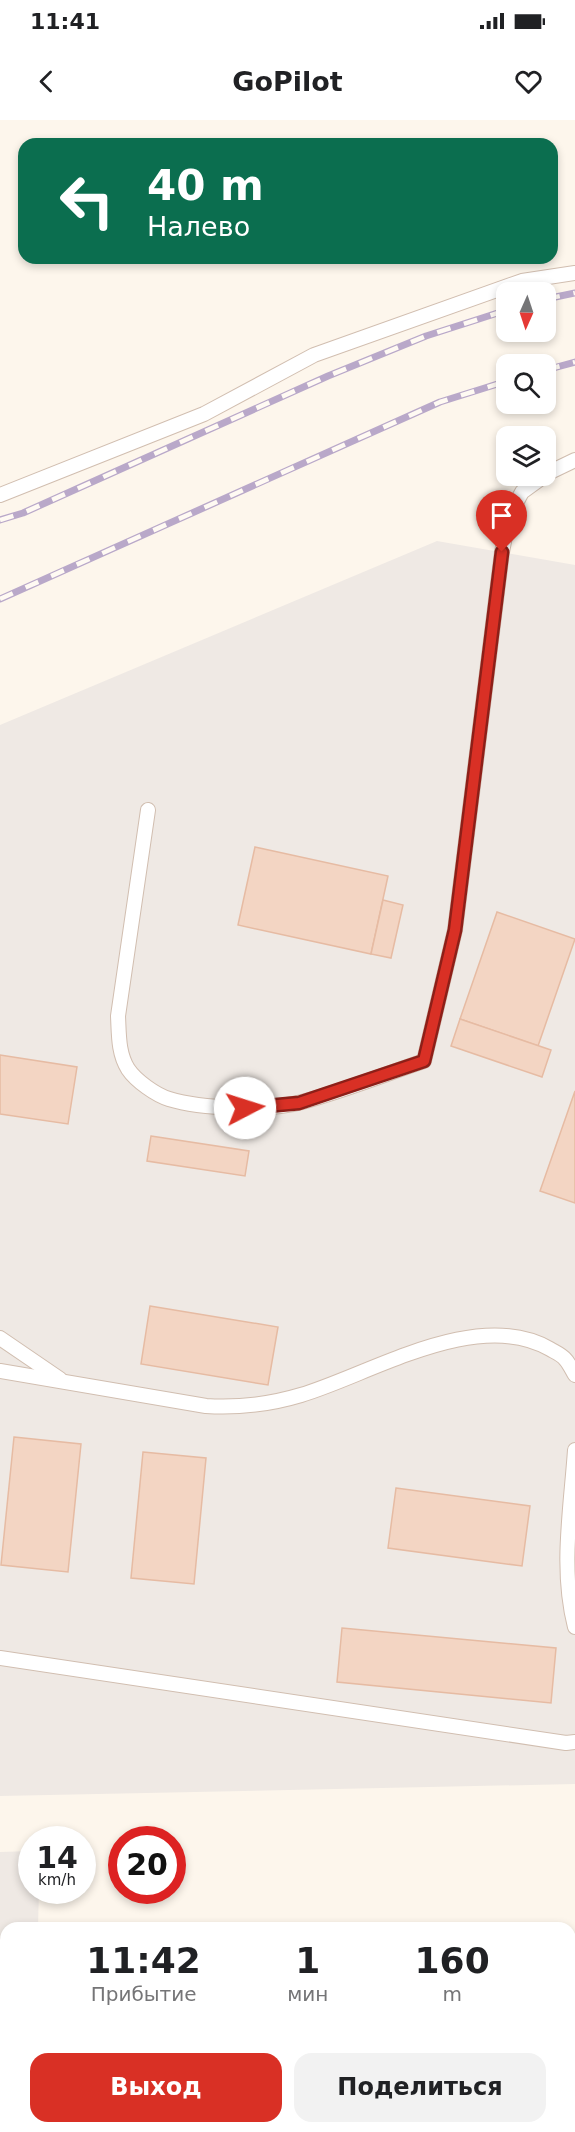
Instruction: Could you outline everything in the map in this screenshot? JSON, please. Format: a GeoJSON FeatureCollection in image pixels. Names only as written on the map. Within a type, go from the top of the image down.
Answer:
{"type":"FeatureCollection","features":[{"type":"Feature","properties":{"kind":"lane"},"geometry":{"type":"LineString","coordinates":[[0,495],[204,414],[314,355],[522,281],[575,273]]}},
{"type":"Feature","properties":{"kind":"lane"},"geometry":{"type":"LineString","coordinates":[[556,470],[575,460]]}},
{"type":"Feature","properties":{"kind":"lane"},"geometry":{"type":"LineString","coordinates":[[148,810],[118,1016],[119,1044],[129,1070],[148,1088],[168,1099],[212,1106],[245,1108],[299,1103],[424,1061],[455,930],[502,552],[509,516],[522,492],[530,486]]}},
{"type":"Feature","properties":{"kind":"lane"},"geometry":{"type":"LineString","coordinates":[[0,1371],[206,1406],[237,1408],[268,1404],[303,1394],[387,1360],[429,1347],[476,1337],[506,1336],[536,1341],[565,1358],[575,1375]]}},
{"type":"Feature","properties":{"kind":"lane"},"geometry":{"type":"LineString","coordinates":[[0,1338],[64,1381]]}},
{"type":"Feature","properties":{"kind":"lane"},"geometry":{"type":"LineString","coordinates":[[575,1450],[566,1572],[569,1605],[575,1627]]}},
{"type":"Feature","properties":{"kind":"lane"},"geometry":{"type":"LineString","coordinates":[[0,1658],[566,1743],[575,1742]]}},
{"type":"Feature","properties":{"kind":"shaded area"},"geometry":{"type":"Polygon","coordinates":[[[437,541],[575,565],[575,1784],[0,1796],[0,725],[437,541]]]}},
{"type":"Feature","properties":{"kind":"shaded area"},"geometry":{"type":"Polygon","coordinates":[[[18,1851],[18,1904],[39,1904],[38,1922],[0,1922],[0,1852],[18,1851]]]}},
{"type":"Feature","properties":{"kind":"building"},"geometry":{"type":"Polygon","coordinates":[[[255,847],[388,876],[371,954],[238,925],[255,847]]]}},
{"type":"Feature","properties":{"kind":"building"},"geometry":{"type":"Polygon","coordinates":[[[383,900],[403,905],[391,958],[371,954],[383,900]]]}},
{"type":"Feature","properties":{"kind":"building"},"geometry":{"type":"Polygon","coordinates":[[[497,912],[575,939],[538,1046],[460,1019],[497,912]]]}},
{"type":"Feature","properties":{"kind":"building"},"geometry":{"type":"Polygon","coordinates":[[[460,1019],[551,1050],[542,1077],[451,1046],[460,1019]]]}},
{"type":"Feature","properties":{"kind":"building"},"geometry":{"type":"Polygon","coordinates":[[[0,1055],[77,1067],[68,1124],[0,1114],[0,1055]]]}},
{"type":"Feature","properties":{"kind":"building"},"geometry":{"type":"Polygon","coordinates":[[[575,1091],[575,1203],[540,1191],[575,1091]]]}},
{"type":"Feature","properties":{"kind":"building"},"geometry":{"type":"Polygon","coordinates":[[[151,1136],[249,1151],[245,1176],[147,1161],[151,1136]]]}},
{"type":"Feature","properties":{"kind":"building"},"geometry":{"type":"Polygon","coordinates":[[[150,1306],[278,1327],[268,1385],[141,1364],[150,1306]]]}},
{"type":"Feature","properties":{"kind":"building"},"geometry":{"type":"Polygon","coordinates":[[[14,1437],[81,1444],[68,1572],[1,1565],[14,1437]]]}},
{"type":"Feature","properties":{"kind":"building"},"geometry":{"type":"Polygon","coordinates":[[[143,1452],[206,1458],[194,1584],[131,1578],[143,1452]]]}},
{"type":"Feature","properties":{"kind":"building"},"geometry":{"type":"Polygon","coordinates":[[[396,1488],[530,1506],[522,1566],[388,1548],[396,1488]]]}},
{"type":"Feature","properties":{"kind":"building"},"geometry":{"type":"Polygon","coordinates":[[[342,1628],[556,1648],[551,1703],[337,1682],[342,1628]]]}},
{"type":"Feature","properties":{"kind":"railway"},"geometry":{"type":"LineString","coordinates":[[556,297],[575,293]]}},
{"type":"Feature","properties":{"kind":"railway"},"geometry":{"type":"LineString","coordinates":[[0,520],[23,513],[328,376],[426,336],[496,314]]}},
{"type":"Feature","properties":{"kind":"railway"},"geometry":{"type":"LineString","coordinates":[[556,367],[575,362]]}},
{"type":"Feature","properties":{"kind":"railway"},"geometry":{"type":"LineString","coordinates":[[0,599],[440,402],[496,384]]}},
{"type":"Feature","properties":{"kind":"route"},"geometry":{"type":"LineString","coordinates":[[245,1108],[299,1103],[424,1061],[455,930],[502,552]]}}]}
